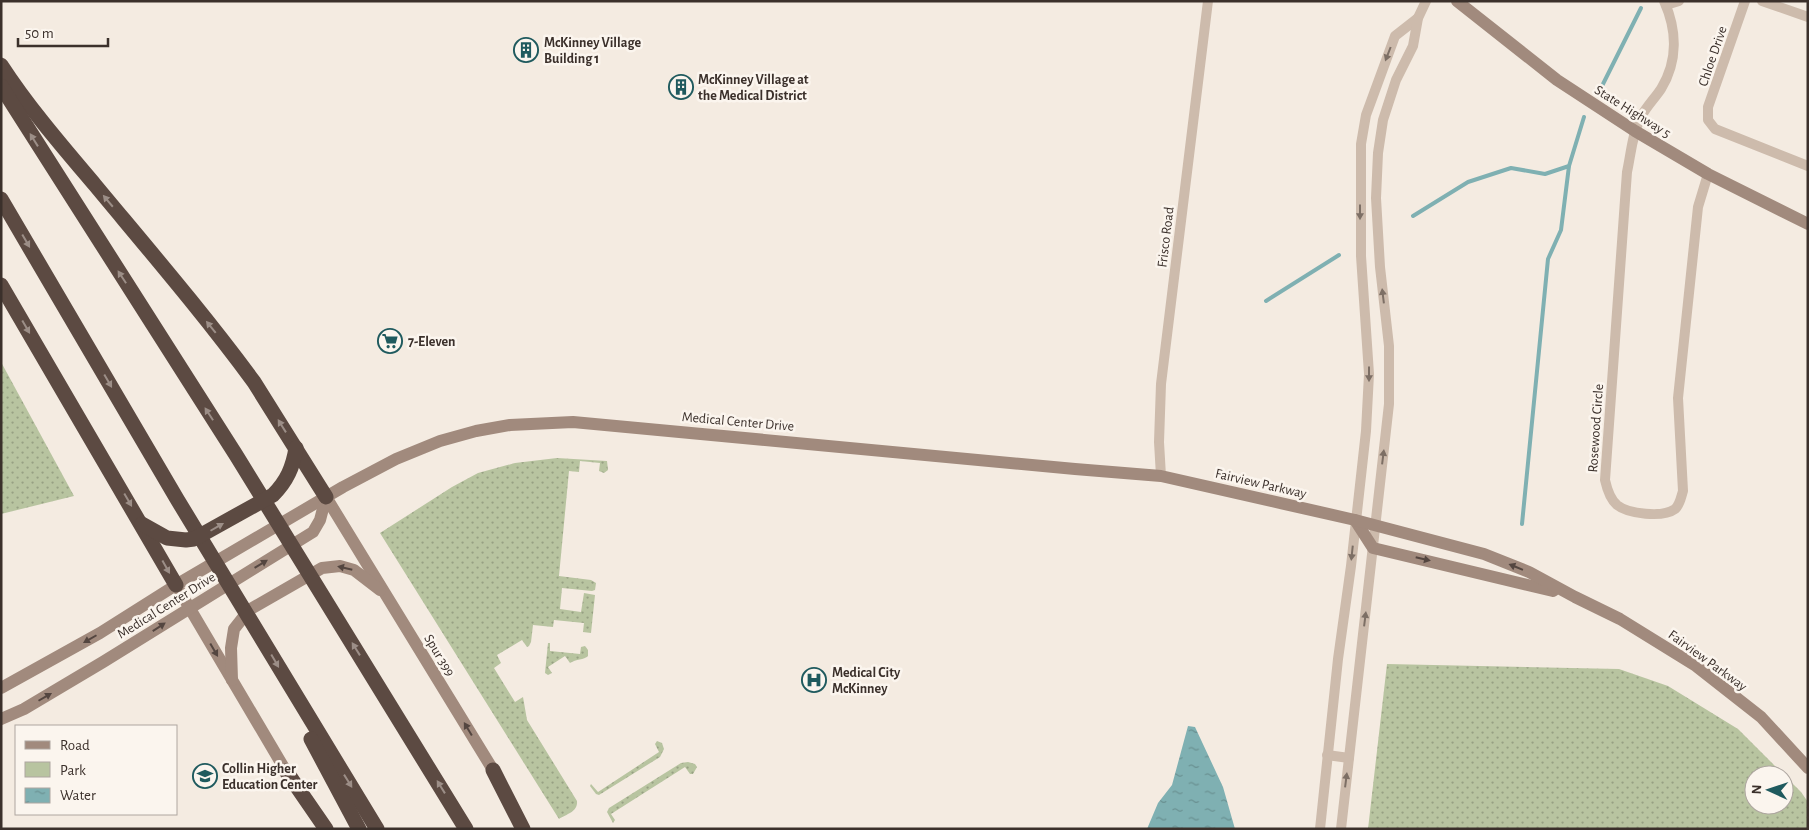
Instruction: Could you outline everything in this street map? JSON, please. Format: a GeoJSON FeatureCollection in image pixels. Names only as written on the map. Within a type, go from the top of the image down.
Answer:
{"type":"FeatureCollection","features":[{"type":"Feature","properties":{"kind":"highway"},"geometry":{"type":"LineString","coordinates":[[1,65],[43,123],[242,365],[326,497]]}},
{"type":"Feature","properties":{"kind":"highway"},"geometry":{"type":"LineString","coordinates":[[1,86],[236,455],[466,829]]}},
{"type":"Feature","properties":{"kind":"highway"},"geometry":{"type":"LineString","coordinates":[[1,199],[177,499],[378,829]]}},
{"type":"Feature","properties":{"kind":"highway"},"geometry":{"type":"LineString","coordinates":[[1,285],[176,585]]}},
{"type":"Feature","properties":{"kind":"highway"},"geometry":{"type":"LineString","coordinates":[[141,523],[167,538],[186,540],[201,536],[273,495],[292,467],[296,448]]}},
{"type":"Feature","properties":{"kind":"highway"},"geometry":{"type":"LineString","coordinates":[[286,680],[307,731],[359,829]]}},
{"type":"Feature","properties":{"kind":"highway"},"geometry":{"type":"LineString","coordinates":[[493,770],[523,829]]}},
{"type":"Feature","properties":{"kind":"highway"},"geometry":{"type":"LineString","coordinates":[[286,771],[326,829]]}},
{"type":"Feature","properties":{"kind":"street","name":"Frisco Road"},"geometry":{"type":"LineString","coordinates":[[1161,476],[1159,442],[1161,384],[1208,1]]}},
{"type":"Feature","properties":{"kind":"street"},"geometry":{"type":"LineString","coordinates":[[1340,829],[1389,404],[1389,346],[1380,267],[1376,198],[1378,153],[1383,120],[1396,80],[1413,46],[1418,18],[1426,1]]}},
{"type":"Feature","properties":{"kind":"street","name":"State Highway 5"},"geometry":{"type":"LineString","coordinates":[[1457,1],[1557,80],[1635,131],[1708,174],[1808,224]]}},
{"type":"Feature","properties":{"kind":"street"},"geometry":{"type":"LineString","coordinates":[[1665,3],[1679,1]]}},
{"type":"Feature","properties":{"kind":"street","name":"Chloe Drive"},"geometry":{"type":"LineString","coordinates":[[1745,1],[1708,107],[1708,120],[1715,129],[1808,166]]}},
{"type":"Feature","properties":{"kind":"street"},"geometry":{"type":"LineString","coordinates":[[1762,1],[1808,17]]}},
{"type":"Feature","properties":{"kind":"street","name":"Rosewood Circle"},"geometry":{"type":"LineString","coordinates":[[1665,3],[1674,27],[1674,55],[1671,68],[1660,91],[1641,116],[1635,131],[1626,172],[1605,480],[1608,490],[1617,505],[1631,511],[1653,514],[1668,512],[1676,508],[1683,491],[1678,398],[1698,207],[1708,174]]}},
{"type":"Feature","properties":{"kind":"street"},"geometry":{"type":"LineString","coordinates":[[1320,829],[1327,755],[1366,431],[1369,374],[1362,268],[1361,144],[1366,115],[1395,36],[1418,18]]}},
{"type":"Feature","properties":{"kind":"street"},"geometry":{"type":"LineString","coordinates":[[1362,268],[1380,267]]}},
{"type":"Feature","properties":{"kind":"street","name":"Medical Center Drive"},"geometry":{"type":"LineString","coordinates":[[1,688],[100,633],[176,585],[382,466],[440,441],[476,431],[510,425],[552,422],[599,423],[1161,476]]}},
{"type":"Feature","properties":{"kind":"street","name":"Fairview Parkway"},"geometry":{"type":"LineString","coordinates":[[1161,476],[1355,520],[1484,554],[1530,572],[1627,623],[1696,666],[1761,717],[1808,768]]}},
{"type":"Feature","properties":{"kind":"street","name":"Medical Center Drive"},"geometry":{"type":"LineString","coordinates":[[1,719],[24,709],[73,680],[313,532],[320,520],[326,497]]}},
{"type":"Feature","properties":{"kind":"street","name":"Spur 399"},"geometry":{"type":"LineString","coordinates":[[326,497],[529,829]]}},
{"type":"Feature","properties":{"kind":"street"},"geometry":{"type":"LineString","coordinates":[[1355,520],[1373,548]]}},
{"type":"Feature","properties":{"kind":"street","name":"Fairview Parkway"},"geometry":{"type":"LineString","coordinates":[[1373,548],[1504,578],[1575,597]]}},
{"type":"Feature","properties":{"kind":"street"},"geometry":{"type":"LineString","coordinates":[[232,681],[231,648],[234,629],[249,610],[322,568],[340,566],[354,570],[386,594]]}},
{"type":"Feature","properties":{"kind":"street"},"geometry":{"type":"LineString","coordinates":[[176,585],[286,771],[316,829]]}},
{"type":"Feature","properties":{"kind":"street"},"geometry":{"type":"LineString","coordinates":[[1327,755],[1349,758]]}},
{"type":"Feature","properties":{"kind":"green space"},"geometry":{"type":"Polygon","coordinates":[[[1,362],[74,496],[1,514],[1,362]]]}},
{"type":"Feature","properties":{"kind":"green space"},"geometry":{"type":"Polygon","coordinates":[[[557,458],[607,461],[608,470],[604,473],[599,471],[600,463],[580,461],[579,472],[569,471],[559,576],[591,580],[596,583],[595,590],[592,591],[562,588],[560,609],[581,612],[584,593],[595,595],[591,633],[583,632],[584,623],[554,620],[553,627],[533,625],[529,646],[527,647],[522,640],[497,655],[501,663],[494,668],[515,702],[523,697],[527,720],[577,801],[574,810],[559,819],[380,533],[452,487],[478,473],[515,463],[557,458]]]}},
{"type":"Feature","properties":{"kind":"green space"},"geometry":{"type":"Polygon","coordinates":[[[548,643],[550,643],[550,651],[580,654],[581,647],[585,646],[588,650],[588,656],[570,663],[565,656],[548,667],[552,673],[548,675],[545,673],[548,643]]]}},
{"type":"Feature","properties":{"kind":"green space"},"geometry":{"type":"Polygon","coordinates":[[[1387,664],[1619,669],[1668,686],[1738,729],[1774,765],[1744,765],[1744,815],[1794,815],[1794,785],[1808,802],[1808,829],[1368,829],[1387,664]]]}},
{"type":"Feature","properties":{"kind":"green space"},"geometry":{"type":"Polygon","coordinates":[[[657,741],[662,743],[664,749],[660,757],[599,795],[596,794],[590,786],[591,784],[598,792],[659,752],[655,744],[657,741]]]}},
{"type":"Feature","properties":{"kind":"green space"},"geometry":{"type":"Polygon","coordinates":[[[681,763],[695,764],[697,767],[693,774],[690,774],[685,767],[611,814],[615,820],[613,823],[607,812],[609,808],[681,763]]]}},
{"type":"Feature","properties":{"kind":"water"},"geometry":{"type":"Polygon","coordinates":[[[1188,726],[1195,727],[1223,787],[1235,829],[1147,829],[1158,803],[1172,785],[1188,726]]]}},
{"type":"Feature","properties":{"kind":"waterway"},"geometry":{"type":"LineString","coordinates":[[1602,86],[1641,8]]}},
{"type":"Feature","properties":{"kind":"waterway"},"geometry":{"type":"LineString","coordinates":[[1413,216],[1468,182],[1511,168],[1545,174],[1569,166],[1584,117]]}},
{"type":"Feature","properties":{"kind":"waterway"},"geometry":{"type":"LineString","coordinates":[[1522,524],[1548,259],[1561,230],[1569,166]]}},
{"type":"Feature","properties":{"kind":"waterway"},"geometry":{"type":"LineString","coordinates":[[1266,301],[1339,255]]}},
{"type":"Feature","properties":{"kind":"place","name":"McKinney Village Building 1"},"geometry":{"type":"Point","coordinates":[526,50]}},
{"type":"Feature","properties":{"kind":"place","name":"McKinney Village at the Medical District"},"geometry":{"type":"Point","coordinates":[681,87]}},
{"type":"Feature","properties":{"kind":"place","name":"7-Eleven"},"geometry":{"type":"Point","coordinates":[390,341]}},
{"type":"Feature","properties":{"kind":"place","name":"Medical City McKinney"},"geometry":{"type":"Point","coordinates":[814,680]}},
{"type":"Feature","properties":{"kind":"place","name":"Collin Higher Education Center"},"geometry":{"type":"Point","coordinates":[205,776]}}]}
